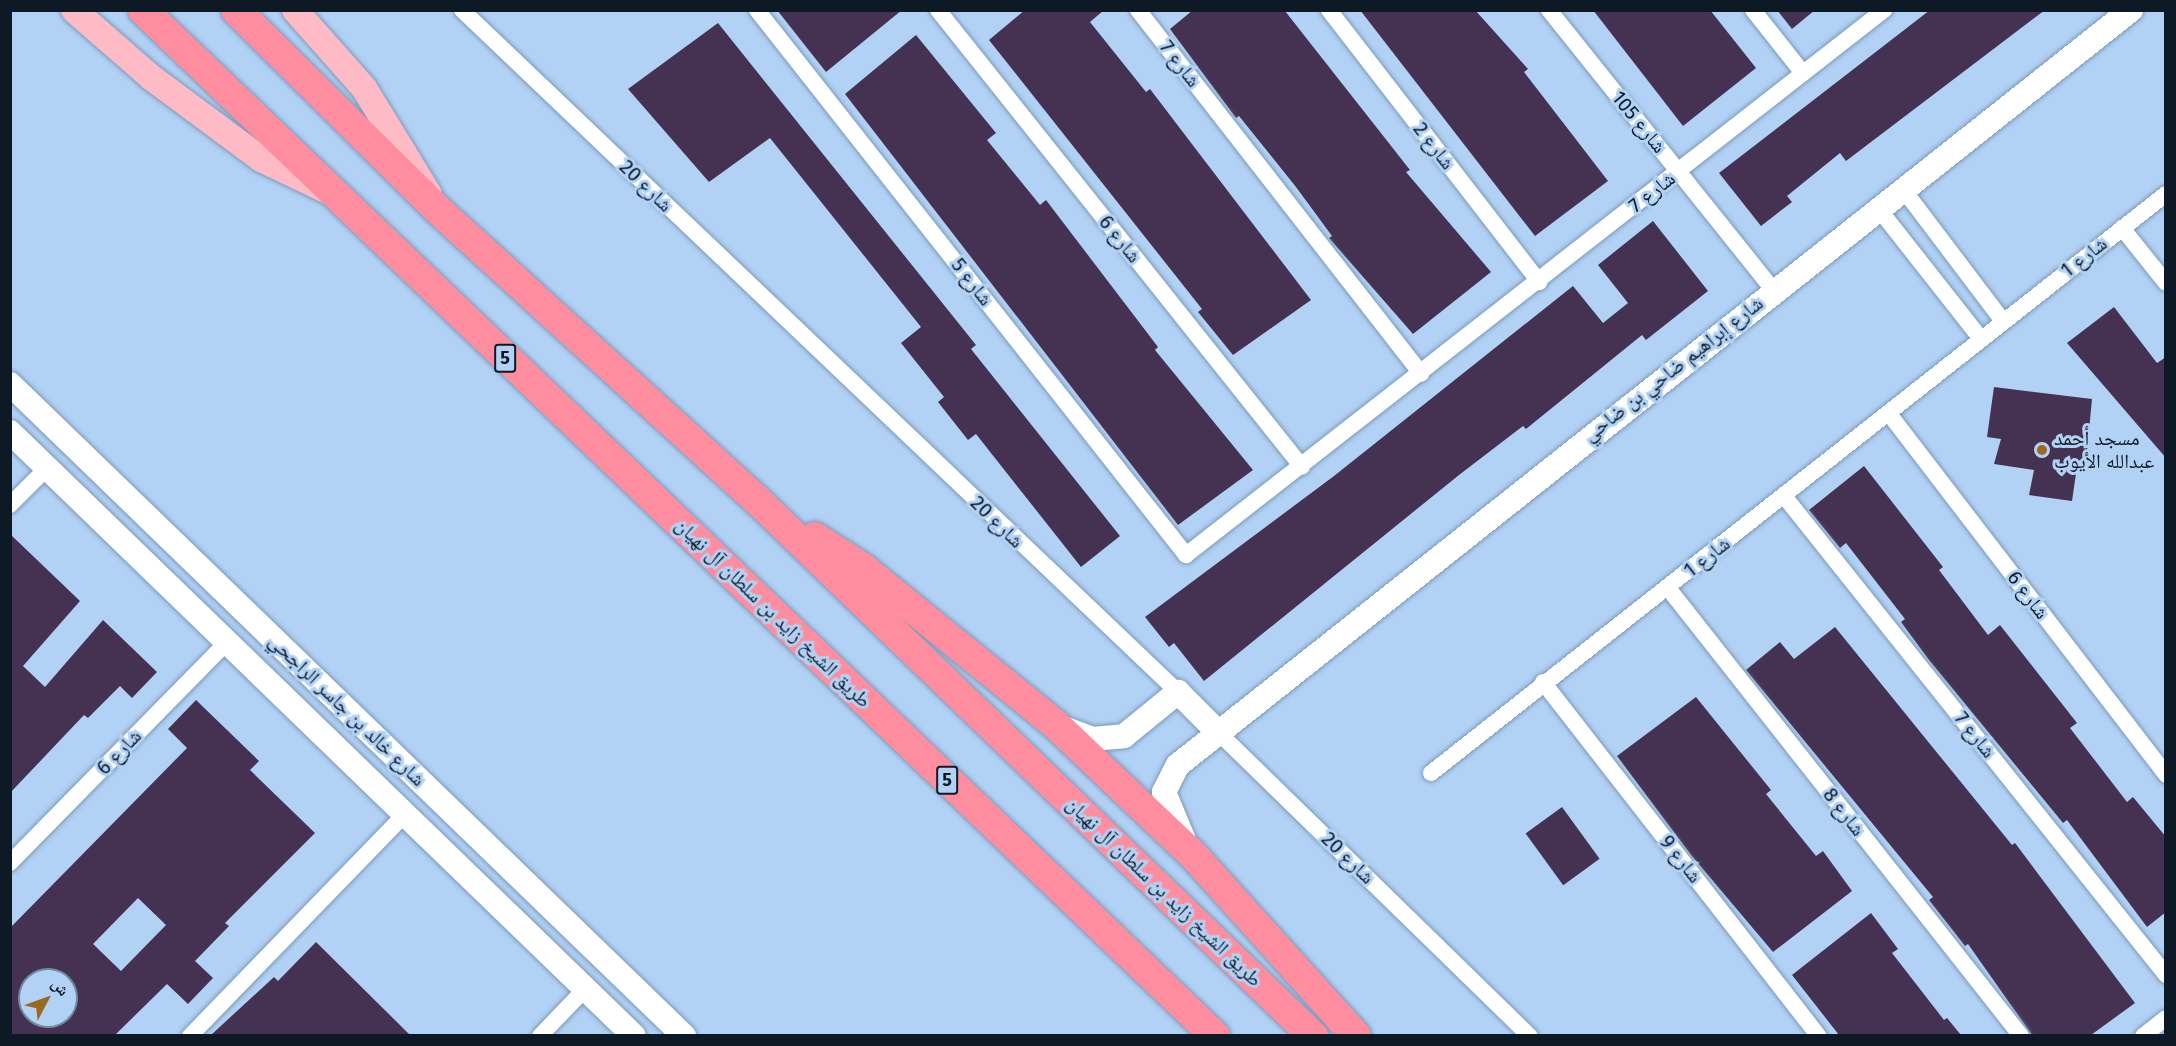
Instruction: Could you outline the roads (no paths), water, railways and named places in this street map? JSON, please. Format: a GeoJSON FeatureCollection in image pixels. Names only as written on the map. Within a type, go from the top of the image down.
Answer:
{"type":"FeatureCollection","features":[{"type":"Feature","properties":{"kind":"highway","name":"طريق الشيخ زايد بن سلطان آل نهيان"},"geometry":{"type":"LineString","coordinates":[[143,10],[330,192],[1215,1035]]}},
{"type":"Feature","properties":{"kind":"highway","name":"طريق الشيخ زايد بن سلطان آل نهيان"},"geometry":{"type":"LineString","coordinates":[[236,10],[436,208],[756,499],[1313,1035]]}},
{"type":"Feature","properties":{"kind":"highway"},"geometry":{"type":"LineString","coordinates":[[756,499],[863,568],[1055,724],[1195,857],[1356,1035]]}},
{"type":"Feature","properties":{"kind":"main road","name":"طريق الشيخ زايد بن سلطان آل نهيان"},"geometry":{"type":"LineString","coordinates":[[74,10],[152,78],[261,159],[330,192]]}},
{"type":"Feature","properties":{"kind":"main road","name":"طريق الشيخ زايد بن سلطان آل نهيان"},"geometry":{"type":"LineString","coordinates":[[295,10],[364,88],[436,208]]}},
{"type":"Feature","properties":{"kind":"street","name":"شارع 20"},"geometry":{"type":"LineString","coordinates":[[462,10],[1178,692],[1530,1035]]}},
{"type":"Feature","properties":{"kind":"street","name":"شارع 5"},"geometry":{"type":"LineString","coordinates":[[756,10],[1186,555]]}},
{"type":"Feature","properties":{"kind":"street","name":"شارع 6"},"geometry":{"type":"LineString","coordinates":[[938,10],[1302,467]]}},
{"type":"Feature","properties":{"kind":"street","name":"شارع 7"},"geometry":{"type":"LineString","coordinates":[[1138,10],[1421,374]]}},
{"type":"Feature","properties":{"kind":"street","name":"شارع 2"},"geometry":{"type":"LineString","coordinates":[[1329,10],[1539,282]]}},
{"type":"Feature","properties":{"kind":"street","name":"شارع 105"},"geometry":{"type":"LineString","coordinates":[[1549,10],[1773,290]]}},
{"type":"Feature","properties":{"kind":"street"},"geometry":{"type":"LineString","coordinates":[[1753,10],[1803,73]]}},
{"type":"Feature","properties":{"kind":"street","name":"شارع 7"},"geometry":{"type":"LineString","coordinates":[[1186,555],[1539,282],[1884,10]]}},
{"type":"Feature","properties":{"kind":"street","name":"شارع إبراهيم ضاحي بن ضاحي"},"geometry":{"type":"LineString","coordinates":[[1195,857],[1176,826],[1164,792],[1178,765],[1217,731],[1773,290],[2131,10]]}},
{"type":"Feature","properties":{"kind":"street"},"geometry":{"type":"LineString","coordinates":[[1903,189],[2003,321]]}},
{"type":"Feature","properties":{"kind":"street","name":"شارع 1"},"geometry":{"type":"LineString","coordinates":[[1431,773],[1543,682],[1890,415],[2003,321],[2166,194]]}},
{"type":"Feature","properties":{"kind":"street"},"geometry":{"type":"LineString","coordinates":[[1878,208],[1981,339]]}},
{"type":"Feature","properties":{"kind":"street"},"geometry":{"type":"LineString","coordinates":[[2122,228],[2166,283]]}},
{"type":"Feature","properties":{"kind":"street","name":"شارع خالد بن جاسر الراجحي"},"geometry":{"type":"LineString","coordinates":[[10,384],[684,1035]]}},
{"type":"Feature","properties":{"kind":"street","name":"شارع 6"},"geometry":{"type":"LineString","coordinates":[[1890,415],[2166,775]]}},
{"type":"Feature","properties":{"kind":"street","name":"شارع خالد بن جاسر الراجحي"},"geometry":{"type":"LineString","coordinates":[[10,432],[634,1035]]}},
{"type":"Feature","properties":{"kind":"street"},"geometry":{"type":"LineString","coordinates":[[10,506],[48,467]]}},
{"type":"Feature","properties":{"kind":"street","name":"شارع 7"},"geometry":{"type":"LineString","coordinates":[[1784,496],[2166,975]]}},
{"type":"Feature","properties":{"kind":"street","name":"شارع 8"},"geometry":{"type":"LineString","coordinates":[[1668,588],[2021,1035]]}},
{"type":"Feature","properties":{"kind":"street","name":"شارع 6"},"geometry":{"type":"LineString","coordinates":[[10,863],[228,641]]}},
{"type":"Feature","properties":{"kind":"street","name":"شارع 9"},"geometry":{"type":"LineString","coordinates":[[1543,682],[1819,1035]]}},
{"type":"Feature","properties":{"kind":"street"},"geometry":{"type":"LineString","coordinates":[[1055,724],[1092,739],[1124,736],[1178,692]]}},
{"type":"Feature","properties":{"kind":"street"},"geometry":{"type":"LineString","coordinates":[[190,1035],[405,814]]}},
{"type":"Feature","properties":{"kind":"street"},"geometry":{"type":"LineString","coordinates":[[476,883],[498,867],[500,858]]}},
{"type":"Feature","properties":{"kind":"street"},"geometry":{"type":"LineString","coordinates":[[517,923],[525,904],[545,901]]}},
{"type":"Feature","properties":{"kind":"street"},"geometry":{"type":"LineString","coordinates":[[540,1035],[585,990]]}},
{"type":"Feature","properties":{"kind":"street"},"geometry":{"type":"LineString","coordinates":[[2143,1035],[2166,1018]]}},
{"type":"Feature","properties":{"kind":"place","name":"مسجد أحمد عبدالله الأيوب"},"geometry":{"type":"Point","coordinates":[2042,450]}}]}
